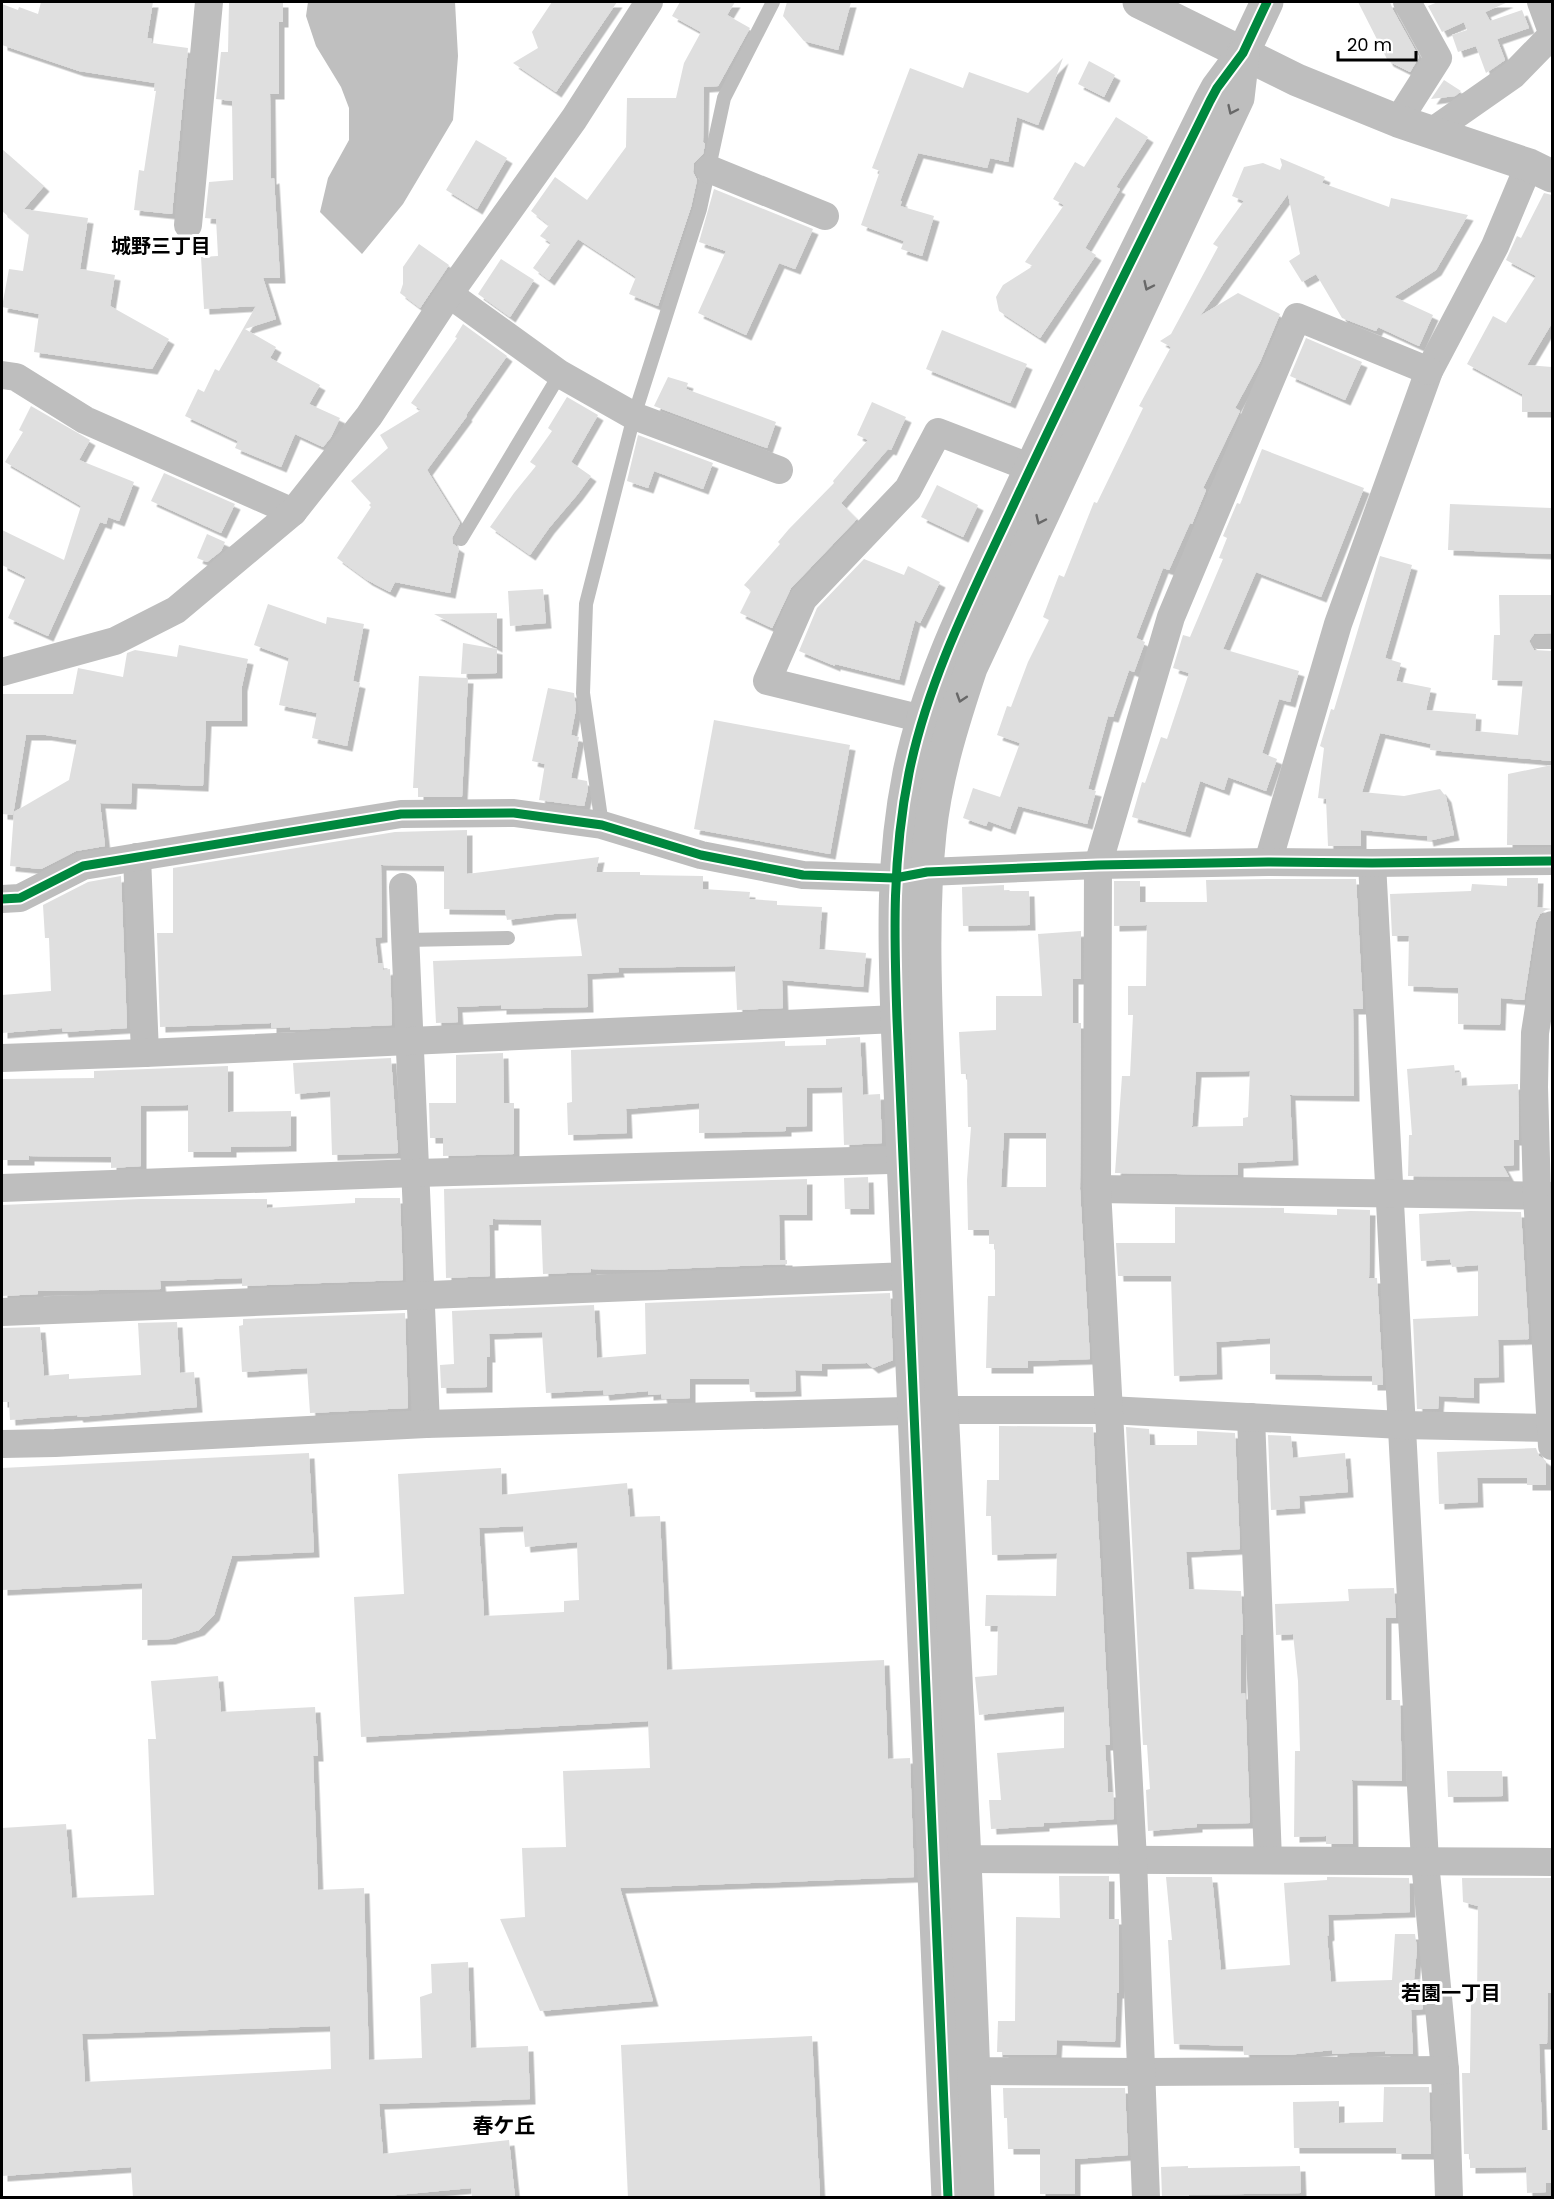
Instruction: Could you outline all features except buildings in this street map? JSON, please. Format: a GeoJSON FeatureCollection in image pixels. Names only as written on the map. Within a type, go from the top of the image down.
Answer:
{"type":"FeatureCollection","features":[{"type":"Feature","properties":{"kind":"street"},"geometry":{"type":"LineString","coordinates":[[188,225],[209,2]]}},
{"type":"Feature","properties":{"kind":"street"},"geometry":{"type":"LineString","coordinates":[[2,672],[115,641],[176,610],[293,512],[369,416],[449,294],[574,119],[649,2]]}},
{"type":"Feature","properties":{"kind":"street"},"geometry":{"type":"LineString","coordinates":[[1139,2],[1297,80],[1430,133],[1541,171],[1495,246],[1429,370],[1338,624],[1268,862]]}},
{"type":"Feature","properties":{"kind":"street"},"geometry":{"type":"LineString","coordinates":[[948,2198],[933,1856],[928,1411],[917,1159],[897,1019],[895,878],[909,772],[923,719],[967,606],[1046,473],[1238,98],[1243,53],[1267,2]]}},
{"type":"Feature","properties":{"kind":"street"},"geometry":{"type":"LineString","coordinates":[[1398,121],[1438,58],[1407,2]]}},
{"type":"Feature","properties":{"kind":"street"},"geometry":{"type":"LineString","coordinates":[[1430,133],[1513,75],[1548,15]]}},
{"type":"Feature","properties":{"kind":"street"},"geometry":{"type":"LineString","coordinates":[[709,169],[825,216]]}},
{"type":"Feature","properties":{"kind":"street"},"geometry":{"type":"LineString","coordinates":[[449,294],[560,374],[634,416],[778,470]]}},
{"type":"Feature","properties":{"kind":"street"},"geometry":{"type":"LineString","coordinates":[[1146,2198],[1133,1860],[1097,1189],[1098,865],[1171,617],[1297,317],[1429,370]]}},
{"type":"Feature","properties":{"kind":"street"},"geometry":{"type":"LineString","coordinates":[[2,375],[16,377],[85,420],[293,512]]}},
{"type":"Feature","properties":{"kind":"street"},"geometry":{"type":"LineString","coordinates":[[923,719],[767,681],[803,599],[908,489],[938,432],[1046,473]]}},
{"type":"Feature","properties":{"kind":"street"},"geometry":{"type":"LineString","coordinates":[[978,2198],[965,1859],[928,1411],[909,1276],[917,1159],[930,831],[951,728],[971,668],[1046,473]]}},
{"type":"Feature","properties":{"kind":"street"},"geometry":{"type":"LineString","coordinates":[[2,898],[20,898],[83,866],[401,814],[514,813],[602,825],[701,855],[803,875],[895,878],[927,873],[1098,865],[1552,861]]}},
{"type":"Feature","properties":{"kind":"street"},"geometry":{"type":"LineString","coordinates":[[137,857],[145,1053]]}},
{"type":"Feature","properties":{"kind":"street"},"geometry":{"type":"LineString","coordinates":[[1372,863],[1425,1862],[1445,2070],[1449,2198]]}},
{"type":"Feature","properties":{"kind":"street"},"geometry":{"type":"LineString","coordinates":[[403,887],[426,1424]]}},
{"type":"Feature","properties":{"kind":"street"},"geometry":{"type":"LineString","coordinates":[[2,1444],[426,1424],[928,1411],[1108,1410],[1552,1435],[1545,1196],[1535,1033],[1552,925]]}},
{"type":"Feature","properties":{"kind":"street"},"geometry":{"type":"LineString","coordinates":[[2,1058],[897,1019]]}},
{"type":"Feature","properties":{"kind":"street"},"geometry":{"type":"LineString","coordinates":[[2,1188],[416,1173],[917,1159]]}},
{"type":"Feature","properties":{"kind":"street"},"geometry":{"type":"LineString","coordinates":[[1097,1189],[1545,1196]]}},
{"type":"Feature","properties":{"kind":"street"},"geometry":{"type":"LineString","coordinates":[[2,1312],[909,1276]]}},
{"type":"Feature","properties":{"kind":"street"},"geometry":{"type":"LineString","coordinates":[[1251,1417],[1268,1860]]}},
{"type":"Feature","properties":{"kind":"street"},"geometry":{"type":"LineString","coordinates":[[933,1856],[965,1859],[1552,1862]]}},
{"type":"Feature","properties":{"kind":"street"},"geometry":{"type":"LineString","coordinates":[[942,2066],[974,2071],[1445,2070]]}},
{"type":"Feature","properties":{"kind":"lane"},"geometry":{"type":"LineString","coordinates":[[602,825],[583,693],[585,604],[634,416],[700,209],[724,98],[773,2]]}},
{"type":"Feature","properties":{"kind":"lane"},"geometry":{"type":"LineString","coordinates":[[461,539],[560,374]]}},
{"type":"Feature","properties":{"kind":"lane"},"geometry":{"type":"LineString","coordinates":[[406,940],[507,938]]}},
{"type":"Feature","properties":{"kind":"shaded area"},"geometry":{"type":"Polygon","coordinates":[[[308,2],[455,2],[458,56],[453,120],[403,204],[362,254],[320,212],[328,178],[349,140],[349,108],[341,87],[316,46],[306,16],[308,2]]]}},
{"type":"Feature","properties":{"kind":"cycle path"},"geometry":{"type":"LineString","coordinates":[[948,2198],[896,988],[897,866],[903,804],[917,738],[953,636],[1061,404],[1210,101],[1243,53],[1267,2]]}},
{"type":"Feature","properties":{"kind":"cycle path"},"geometry":{"type":"LineString","coordinates":[[2,899],[20,898],[83,866],[401,814],[514,813],[602,825],[701,855],[803,875],[895,878],[927,872],[1098,865],[1552,861]]}},
{"type":"Feature","properties":{"kind":"district","name":"城野三丁目"},"geometry":{"type":"Point","coordinates":[161,246]}},
{"type":"Feature","properties":{"kind":"district","name":"若園一丁目"},"geometry":{"type":"Point","coordinates":[1451,1993]}},
{"type":"Feature","properties":{"kind":"district","name":"春ケ丘"},"geometry":{"type":"Point","coordinates":[504,2125]}}]}
